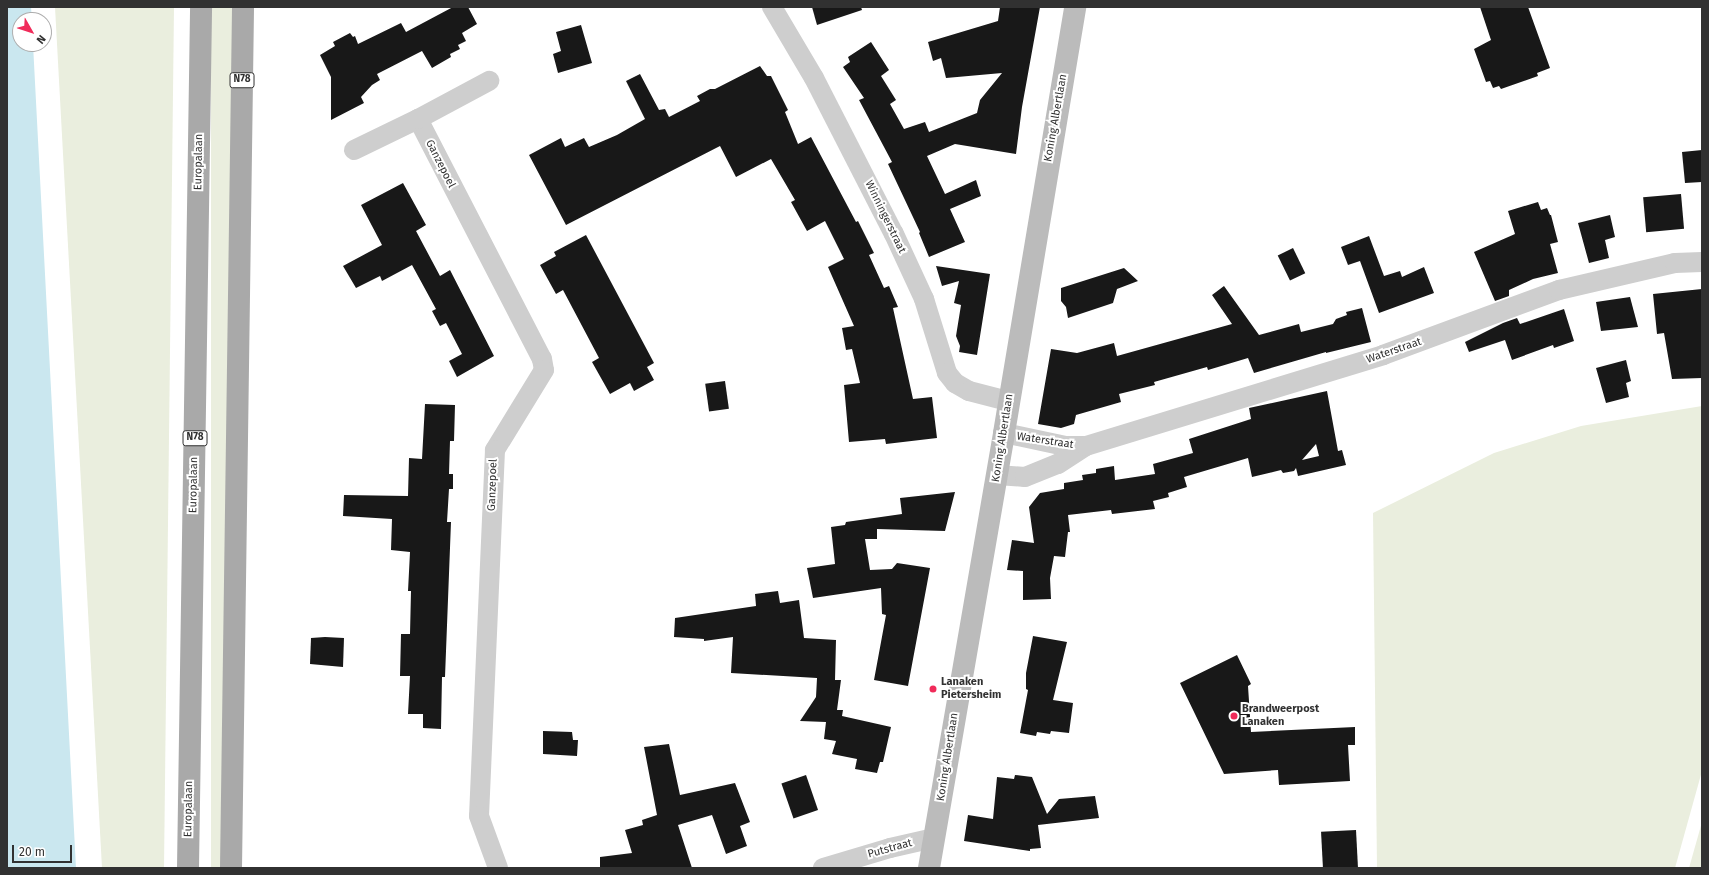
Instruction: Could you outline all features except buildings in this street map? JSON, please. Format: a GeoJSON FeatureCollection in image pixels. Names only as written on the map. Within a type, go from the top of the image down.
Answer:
{"type":"FeatureCollection","features":[{"type":"Feature","properties":{"kind":"main road","name":"Europalaan"},"geometry":{"type":"LineString","coordinates":[[188,868],[201,7]]}},
{"type":"Feature","properties":{"kind":"main road","name":"N78"},"geometry":{"type":"LineString","coordinates":[[231,868],[243,7]]}},
{"type":"Feature","properties":{"kind":"street","name":"Winningerstraat"},"geometry":{"type":"LineString","coordinates":[[772,7],[814,78],[894,234],[924,299],[947,373],[955,383],[969,391],[1008,401]]}},
{"type":"Feature","properties":{"kind":"street","name":"Koning Albertlaan"},"geometry":{"type":"LineString","coordinates":[[929,868],[997,475],[1008,401],[1075,7]]}},
{"type":"Feature","properties":{"kind":"street"},"geometry":{"type":"LineString","coordinates":[[354,150],[418,119],[489,81]]}},
{"type":"Feature","properties":{"kind":"street","name":"Ganzepoel"},"geometry":{"type":"LineString","coordinates":[[418,119],[542,359],[544,370],[495,450],[479,816],[498,868]]}},
{"type":"Feature","properties":{"kind":"street","name":"Waterstraat"},"geometry":{"type":"LineString","coordinates":[[997,475],[1025,477],[1058,464],[1086,446],[1383,355],[1559,290],[1675,263],[1702,262]]}},
{"type":"Feature","properties":{"kind":"street","name":"Waterstraat"},"geometry":{"type":"LineString","coordinates":[[1004,433],[1065,446],[1086,446]]}},
{"type":"Feature","properties":{"kind":"street","name":"Putstraat"},"geometry":{"type":"LineString","coordinates":[[823,868],[890,848],[934,838]]}},
{"type":"Feature","properties":{"kind":"green space"},"geometry":{"type":"Polygon","coordinates":[[[55,7],[174,7],[164,868],[102,868],[55,7]]]}},
{"type":"Feature","properties":{"kind":"green space"},"geometry":{"type":"Polygon","coordinates":[[[211,7],[232,7],[232,868],[211,868],[211,7]]]}},
{"type":"Feature","properties":{"kind":"green space"},"geometry":{"type":"Polygon","coordinates":[[[1702,406],[1702,771],[1675,868],[1377,868],[1373,513],[1494,453],[1581,426],[1702,406]]]}},
{"type":"Feature","properties":{"kind":"green space"},"geometry":{"type":"Polygon","coordinates":[[[1702,822],[1702,868],[1689,868],[1702,822]]]}},
{"type":"Feature","properties":{"kind":"water"},"geometry":{"type":"Polygon","coordinates":[[[7,7],[31,7],[31,12],[12,12],[12,52],[33,52],[76,868],[7,868],[7,7]]]}},
{"type":"Feature","properties":{"kind":"place","name":"Lanaken Pietersheim"},"geometry":{"type":"Point","coordinates":[933,689]}},
{"type":"Feature","properties":{"kind":"place","name":"Brandweerpost Lanaken"},"geometry":{"type":"Point","coordinates":[1234,716]}}]}
